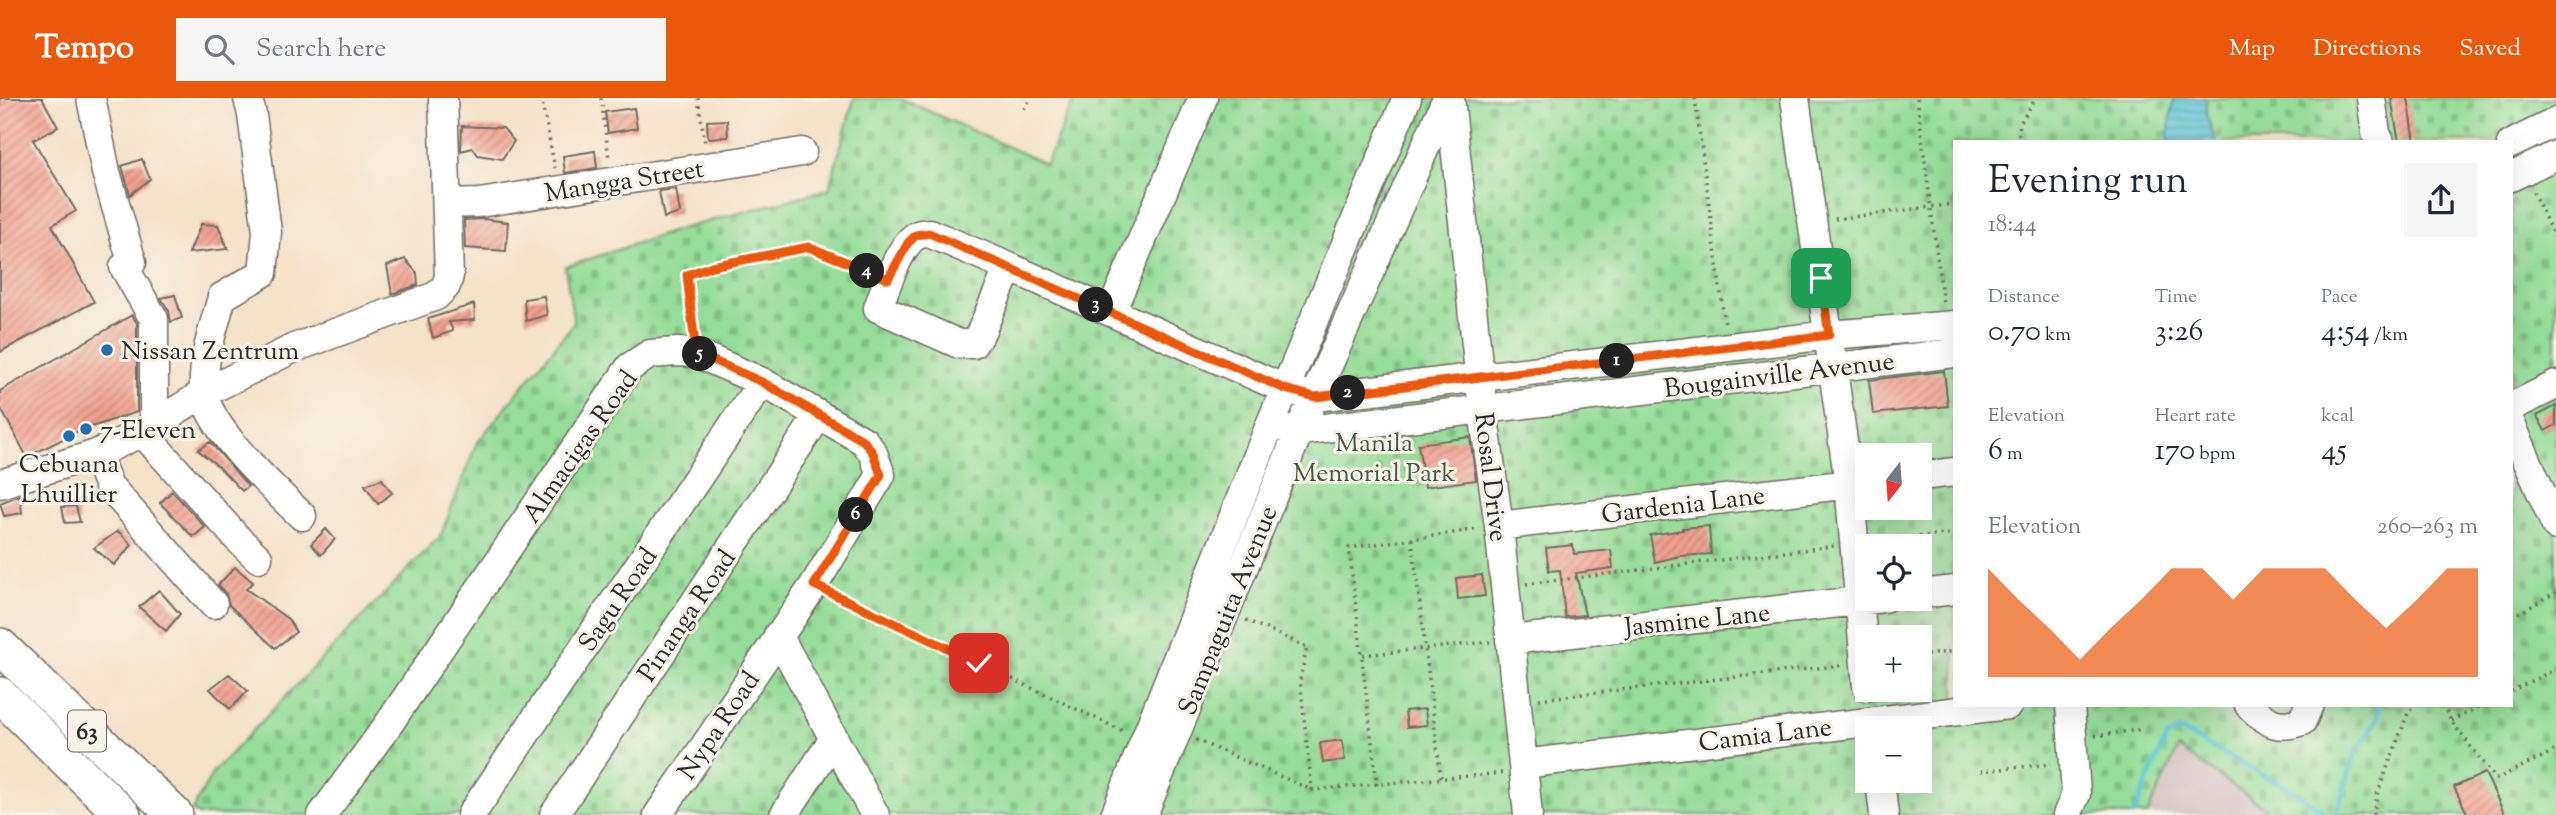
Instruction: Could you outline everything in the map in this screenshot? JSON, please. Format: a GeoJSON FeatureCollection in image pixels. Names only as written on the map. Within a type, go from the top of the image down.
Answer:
{"type":"FeatureCollection","features":[{"type":"Feature","properties":{"kind":"main road","name":"63"},"geometry":{"type":"LineString","coordinates":[[0,646],[175,815]]}},
{"type":"Feature","properties":{"kind":"main road","name":"63"},"geometry":{"type":"LineString","coordinates":[[0,695],[123,815]]}},
{"type":"Feature","properties":{"kind":"street"},"geometry":{"type":"LineString","coordinates":[[91,98],[106,172],[132,261],[124,267],[154,319],[148,428],[238,539],[258,558]]}},
{"type":"Feature","properties":{"kind":"street"},"geometry":{"type":"LineString","coordinates":[[248,98],[253,115],[267,232],[263,273],[222,297],[208,349],[204,393],[218,428],[302,516]]}},
{"type":"Feature","properties":{"kind":"street"},"geometry":{"type":"LineString","coordinates":[[0,484],[96,454],[148,428],[204,393],[294,348],[436,296],[446,286],[449,276],[443,98]]}},
{"type":"Feature","properties":{"kind":"street"},"geometry":{"type":"LineString","coordinates":[[1111,312],[1203,98]]}},
{"type":"Feature","properties":{"kind":"street","name":"Sampaguita Avenue"},"geometry":{"type":"LineString","coordinates":[[1115,815],[1270,425],[1407,98]]}},
{"type":"Feature","properties":{"kind":"street","name":"Sampaguita Avenue"},"geometry":{"type":"LineString","coordinates":[[1143,815],[1299,431],[1449,98]]}},
{"type":"Feature","properties":{"kind":"street","name":"Rosal Drive"},"geometry":{"type":"LineString","coordinates":[[1449,98],[1483,411],[1499,526],[1528,815]]}},
{"type":"Feature","properties":{"kind":"street"},"geometry":{"type":"LineString","coordinates":[[1795,98],[1833,367],[1855,469]]}},
{"type":"Feature","properties":{"kind":"street"},"geometry":{"type":"LineString","coordinates":[[2371,98],[2379,140]]}},
{"type":"Feature","properties":{"kind":"street"},"geometry":{"type":"LineString","coordinates":[[2513,143],[2556,122]]}},
{"type":"Feature","properties":{"kind":"street","name":"Mangga Street"},"geometry":{"type":"LineString","coordinates":[[447,204],[479,203],[802,152]]}},
{"type":"Feature","properties":{"kind":"street"},"geometry":{"type":"LineString","coordinates":[[2517,174],[2556,155]]}},
{"type":"Feature","properties":{"kind":"street","name":"Bougainville Avenue"},"geometry":{"type":"LineString","coordinates":[[1009,267],[980,334],[973,344],[959,344],[878,308],[888,279],[908,243],[916,235],[929,233],[1009,267],[1285,389],[1315,397],[1829,335],[1950,325]]}},
{"type":"Feature","properties":{"kind":"street","name":"Almacigas Road"},"geometry":{"type":"LineString","coordinates":[[322,815],[403,702],[629,367],[650,354],[696,353],[762,382],[864,441],[873,453],[881,475],[814,585],[778,635]]}},
{"type":"Feature","properties":{"kind":"street","name":"Bougainville Avenue"},"geometry":{"type":"LineString","coordinates":[[1270,425],[1299,431],[1953,353]]}},
{"type":"Feature","properties":{"kind":"street","name":"Sagu Road"},"geometry":{"type":"LineString","coordinates":[[471,815],[762,382]]}},
{"type":"Feature","properties":{"kind":"street"},"geometry":{"type":"LineString","coordinates":[[2513,406],[2556,385]]}},
{"type":"Feature","properties":{"kind":"street","name":"Pinanga Road"},"geometry":{"type":"LineString","coordinates":[[554,815],[819,415]]}},
{"type":"Feature","properties":{"kind":"street"},"geometry":{"type":"LineString","coordinates":[[2513,429],[2556,526]]}},
{"type":"Feature","properties":{"kind":"street"},"geometry":{"type":"LineString","coordinates":[[96,454],[109,486],[213,604]]}},
{"type":"Feature","properties":{"kind":"street"},"geometry":{"type":"LineString","coordinates":[[1932,475],[1953,472]]}},
{"type":"Feature","properties":{"kind":"street","name":"Gardenia Lane"},"geometry":{"type":"LineString","coordinates":[[1499,526],[1855,483]]}},
{"type":"Feature","properties":{"kind":"street"},"geometry":{"type":"LineString","coordinates":[[1855,546],[1856,520]]}},
{"type":"Feature","properties":{"kind":"street"},"geometry":{"type":"LineString","coordinates":[[1932,593],[1953,590]]}},
{"type":"Feature","properties":{"kind":"street","name":"Jasmine Lane"},"geometry":{"type":"LineString","coordinates":[[1510,640],[1855,602]]}},
{"type":"Feature","properties":{"kind":"street"},"geometry":{"type":"LineString","coordinates":[[778,635],[875,815]]}},
{"type":"Feature","properties":{"kind":"street","name":"Nypa Road"},"geometry":{"type":"LineString","coordinates":[[659,815],[778,635]]}},
{"type":"Feature","properties":{"kind":"street","name":"Camia Lane"},"geometry":{"type":"LineString","coordinates":[[1929,716],[1994,707]]}},
{"type":"Feature","properties":{"kind":"street"},"geometry":{"type":"LineString","coordinates":[[2067,815],[2076,794],[2070,707]]}},
{"type":"Feature","properties":{"kind":"street"},"geometry":{"type":"LineString","coordinates":[[2251,707],[2267,722],[2287,726],[2302,721],[2308,707]]}},
{"type":"Feature","properties":{"kind":"street","name":"Camia Lane"},"geometry":{"type":"LineString","coordinates":[[1523,764],[1855,726]]}},
{"type":"Feature","properties":{"kind":"street"},"geometry":{"type":"LineString","coordinates":[[784,815],[834,738]]}},
{"type":"Feature","properties":{"kind":"street"},"geometry":{"type":"LineString","coordinates":[[1881,793],[1884,815]]}},
{"type":"Feature","properties":{"kind":"path"},"geometry":{"type":"LineString","coordinates":[[541,98],[558,190]]}},
{"type":"Feature","properties":{"kind":"path"},"geometry":{"type":"LineString","coordinates":[[601,98],[611,182]]}},
{"type":"Feature","properties":{"kind":"path"},"geometry":{"type":"LineString","coordinates":[[698,98],[708,167]]}},
{"type":"Feature","properties":{"kind":"path"},"geometry":{"type":"LineString","coordinates":[[1024,109],[1031,98]]}},
{"type":"Feature","properties":{"kind":"path"},"geometry":{"type":"LineString","coordinates":[[1695,98],[1728,348]]}},
{"type":"Feature","properties":{"kind":"path"},"geometry":{"type":"LineString","coordinates":[[1917,98],[1930,208],[1950,325]]}},
{"type":"Feature","properties":{"kind":"path"},"geometry":{"type":"LineString","coordinates":[[2018,140],[2020,123],[2036,98]]}},
{"type":"Feature","properties":{"kind":"path"},"geometry":{"type":"LineString","coordinates":[[2517,174],[2556,241]]}},
{"type":"Feature","properties":{"kind":"path"},"geometry":{"type":"LineString","coordinates":[[1812,222],[1953,204]]}},
{"type":"Feature","properties":{"kind":"path"},"geometry":{"type":"LineString","coordinates":[[696,353],[687,275],[712,266],[809,247],[888,279]]}},
{"type":"Feature","properties":{"kind":"path"},"geometry":{"type":"LineString","coordinates":[[1377,785],[1349,548],[1499,526]]}},
{"type":"Feature","properties":{"kind":"path"},"geometry":{"type":"LineString","coordinates":[[1504,587],[1953,533]]}},
{"type":"Feature","properties":{"kind":"path"},"geometry":{"type":"LineString","coordinates":[[1412,539],[1441,779]]}},
{"type":"Feature","properties":{"kind":"path"},"geometry":{"type":"LineString","coordinates":[[814,585],[1144,741]]}},
{"type":"Feature","properties":{"kind":"path"},"geometry":{"type":"LineString","coordinates":[[2513,614],[2521,612],[2556,592]]}},
{"type":"Feature","properties":{"kind":"path"},"geometry":{"type":"LineString","coordinates":[[1227,612],[1307,647],[1300,680],[1312,790]]}},
{"type":"Feature","properties":{"kind":"path"},"geometry":{"type":"LineString","coordinates":[[1363,655],[1510,640]]}},
{"type":"Feature","properties":{"kind":"path"},"geometry":{"type":"LineString","coordinates":[[1932,654],[1953,651]]}},
{"type":"Feature","properties":{"kind":"path"},"geometry":{"type":"LineString","coordinates":[[2513,690],[2556,669]]}},
{"type":"Feature","properties":{"kind":"path"},"geometry":{"type":"LineString","coordinates":[[1516,701],[1855,681]]}},
{"type":"Feature","properties":{"kind":"path"},"geometry":{"type":"LineString","coordinates":[[2373,815],[2376,795],[2414,707]]}},
{"type":"Feature","properties":{"kind":"path"},"geometry":{"type":"LineString","coordinates":[[2444,707],[2496,779],[2556,750]]}},
{"type":"Feature","properties":{"kind":"path"},"geometry":{"type":"LineString","coordinates":[[2451,720],[2478,707]]}},
{"type":"Feature","properties":{"kind":"path"},"geometry":{"type":"LineString","coordinates":[[1980,771],[2073,751],[2143,729]]}},
{"type":"Feature","properties":{"kind":"path"},"geometry":{"type":"LineString","coordinates":[[1178,732],[1312,790],[1512,772],[1523,764]]}},
{"type":"Feature","properties":{"kind":"shaded area"},"geometry":{"type":"Polygon","coordinates":[[[2178,748],[2265,808],[2263,815],[2147,815],[2178,748]]]}},
{"type":"Feature","properties":{"kind":"green space","name":"Manila Memorial Park"},"geometry":{"type":"Polygon","coordinates":[[[854,98],[900,98],[1046,164],[1074,98],[2556,98],[2556,815],[2263,815],[2265,808],[2178,748],[2147,815],[198,815],[192,810],[213,772],[441,535],[476,444],[574,323],[565,267],[680,229],[829,189],[854,98]]]}},
{"type":"Feature","properties":{"kind":"water"},"geometry":{"type":"Polygon","coordinates":[[[2174,98],[2206,98],[2207,117],[2215,140],[2169,140],[2174,98]]]}},
{"type":"Feature","properties":{"kind":"building"},"geometry":{"type":"Polygon","coordinates":[[[0,98],[42,98],[58,127],[33,140],[76,211],[52,225],[94,302],[0,352],[0,98]]]}},
{"type":"Feature","properties":{"kind":"building"},"geometry":{"type":"Polygon","coordinates":[[[2391,98],[2408,98],[2415,140],[2399,140],[2391,98]]]}},
{"type":"Feature","properties":{"kind":"building"},"geometry":{"type":"Polygon","coordinates":[[[634,108],[637,128],[608,133],[605,112],[634,108]]]}},
{"type":"Feature","properties":{"kind":"building"},"geometry":{"type":"Polygon","coordinates":[[[727,120],[728,137],[708,138],[707,121],[727,120]]]}},
{"type":"Feature","properties":{"kind":"building"},"geometry":{"type":"Polygon","coordinates":[[[462,126],[503,128],[514,141],[502,159],[478,155],[473,148],[461,151],[462,126]]]}},
{"type":"Feature","properties":{"kind":"building"},"geometry":{"type":"Polygon","coordinates":[[[595,151],[597,168],[565,173],[563,156],[595,151]]]}},
{"type":"Feature","properties":{"kind":"building"},"geometry":{"type":"Polygon","coordinates":[[[142,159],[150,179],[130,195],[122,166],[142,159]]]}},
{"type":"Feature","properties":{"kind":"building"},"geometry":{"type":"Polygon","coordinates":[[[676,189],[680,213],[664,218],[659,191],[676,189]]]}},
{"type":"Feature","properties":{"kind":"building"},"geometry":{"type":"Polygon","coordinates":[[[464,220],[508,222],[506,251],[465,248],[464,220]]]}},
{"type":"Feature","properties":{"kind":"building"},"geometry":{"type":"Polygon","coordinates":[[[201,224],[218,225],[228,249],[189,253],[201,224]]]}},
{"type":"Feature","properties":{"kind":"building"},"geometry":{"type":"Polygon","coordinates":[[[405,259],[417,273],[418,285],[392,294],[387,266],[405,259]]]}},
{"type":"Feature","properties":{"kind":"building"},"geometry":{"type":"Polygon","coordinates":[[[175,295],[182,318],[171,322],[169,311],[161,298],[175,295]]]}},
{"type":"Feature","properties":{"kind":"building"},"geometry":{"type":"Polygon","coordinates":[[[544,296],[547,315],[526,321],[524,299],[544,296]]]}},
{"type":"Feature","properties":{"kind":"building"},"geometry":{"type":"Polygon","coordinates":[[[474,304],[475,320],[449,322],[453,331],[433,338],[428,319],[474,304]]]}},
{"type":"Feature","properties":{"kind":"building","name":"Nissan Zentrum"},"geometry":{"type":"Polygon","coordinates":[[[132,315],[137,323],[137,412],[79,431],[27,457],[0,407],[0,391],[132,315]]]}},
{"type":"Feature","properties":{"kind":"building"},"geometry":{"type":"Polygon","coordinates":[[[1944,371],[1948,406],[1873,414],[1869,380],[1944,371]]]}},
{"type":"Feature","properties":{"kind":"building"},"geometry":{"type":"Polygon","coordinates":[[[2556,406],[2556,425],[2545,431],[2537,416],[2556,406]]]}},
{"type":"Feature","properties":{"kind":"building"},"geometry":{"type":"Polygon","coordinates":[[[1470,437],[1476,480],[1425,487],[1418,444],[1470,437]]]}},
{"type":"Feature","properties":{"kind":"building"},"geometry":{"type":"Polygon","coordinates":[[[210,442],[248,486],[242,491],[198,450],[210,442]]]}},
{"type":"Feature","properties":{"kind":"building"},"geometry":{"type":"Polygon","coordinates":[[[382,479],[392,493],[378,504],[365,485],[382,479]]]}},
{"type":"Feature","properties":{"kind":"building"},"geometry":{"type":"Polygon","coordinates":[[[172,491],[205,527],[193,537],[160,503],[172,491]]]}},
{"type":"Feature","properties":{"kind":"building"},"geometry":{"type":"Polygon","coordinates":[[[20,495],[22,513],[4,516],[0,503],[20,495]]]}},
{"type":"Feature","properties":{"kind":"building"},"geometry":{"type":"Polygon","coordinates":[[[76,506],[80,522],[65,523],[62,507],[76,506]]]}},
{"type":"Feature","properties":{"kind":"building"},"geometry":{"type":"Polygon","coordinates":[[[1709,526],[1711,554],[1680,556],[1655,562],[1650,535],[1709,526]]]}},
{"type":"Feature","properties":{"kind":"building"},"geometry":{"type":"Polygon","coordinates":[[[326,529],[335,539],[321,555],[311,544],[326,529]]]}},
{"type":"Feature","properties":{"kind":"building"},"geometry":{"type":"Polygon","coordinates":[[[118,531],[132,545],[114,565],[94,548],[118,531]]]}},
{"type":"Feature","properties":{"kind":"building"},"geometry":{"type":"Polygon","coordinates":[[[1573,545],[1574,554],[1611,550],[1613,568],[1576,573],[1585,615],[1565,617],[1560,570],[1549,571],[1546,548],[1573,545]]]}},
{"type":"Feature","properties":{"kind":"building"},"geometry":{"type":"Polygon","coordinates":[[[235,567],[253,582],[246,589],[288,619],[296,632],[275,648],[229,605],[226,594],[218,585],[235,567]]]}},
{"type":"Feature","properties":{"kind":"building"},"geometry":{"type":"Polygon","coordinates":[[[1482,575],[1485,596],[1458,599],[1456,578],[1482,575]]]}},
{"type":"Feature","properties":{"kind":"building"},"geometry":{"type":"Polygon","coordinates":[[[159,590],[180,614],[166,631],[139,607],[159,590]]]}},
{"type":"Feature","properties":{"kind":"building"},"geometry":{"type":"Polygon","coordinates":[[[229,674],[248,691],[230,709],[210,689],[229,674]]]}},
{"type":"Feature","properties":{"kind":"building"},"geometry":{"type":"Polygon","coordinates":[[[1425,709],[1427,725],[1407,727],[1405,711],[1425,709]]]}},
{"type":"Feature","properties":{"kind":"building"},"geometry":{"type":"Polygon","coordinates":[[[1342,740],[1345,760],[1323,763],[1320,743],[1342,740]]]}},
{"type":"Feature","properties":{"kind":"building"},"geometry":{"type":"Polygon","coordinates":[[[2485,773],[2505,815],[2468,815],[2454,787],[2485,773]]]}},
{"type":"Feature","properties":{"kind":"waterway"},"geometry":{"type":"LineString","coordinates":[[2336,815],[2354,756],[2377,720],[2379,707]]}},
{"type":"Feature","properties":{"kind":"waterway"},"geometry":{"type":"LineString","coordinates":[[2133,815],[2166,738],[2180,730],[2299,794],[2328,815]]}},
{"type":"Feature","properties":{"kind":"place","name":"Nissan Zentrum"},"geometry":{"type":"Point","coordinates":[107,350]}},
{"type":"Feature","properties":{"kind":"place","name":"7-Eleven"},"geometry":{"type":"Point","coordinates":[86,429]}},
{"type":"Feature","properties":{"kind":"place","name":"Cebuana Lhuillier"},"geometry":{"type":"Point","coordinates":[69,436]}},
{"type":"Feature","properties":{"kind":"route"},"geometry":{"type":"LineString","coordinates":[[979,663],[814,585],[881,475],[873,453],[864,441],[762,382],[696,353],[687,275],[712,266],[809,247],[888,279],[908,243],[916,235],[929,233],[1285,389],[1315,397],[1829,335],[1821,278]]}}]}
